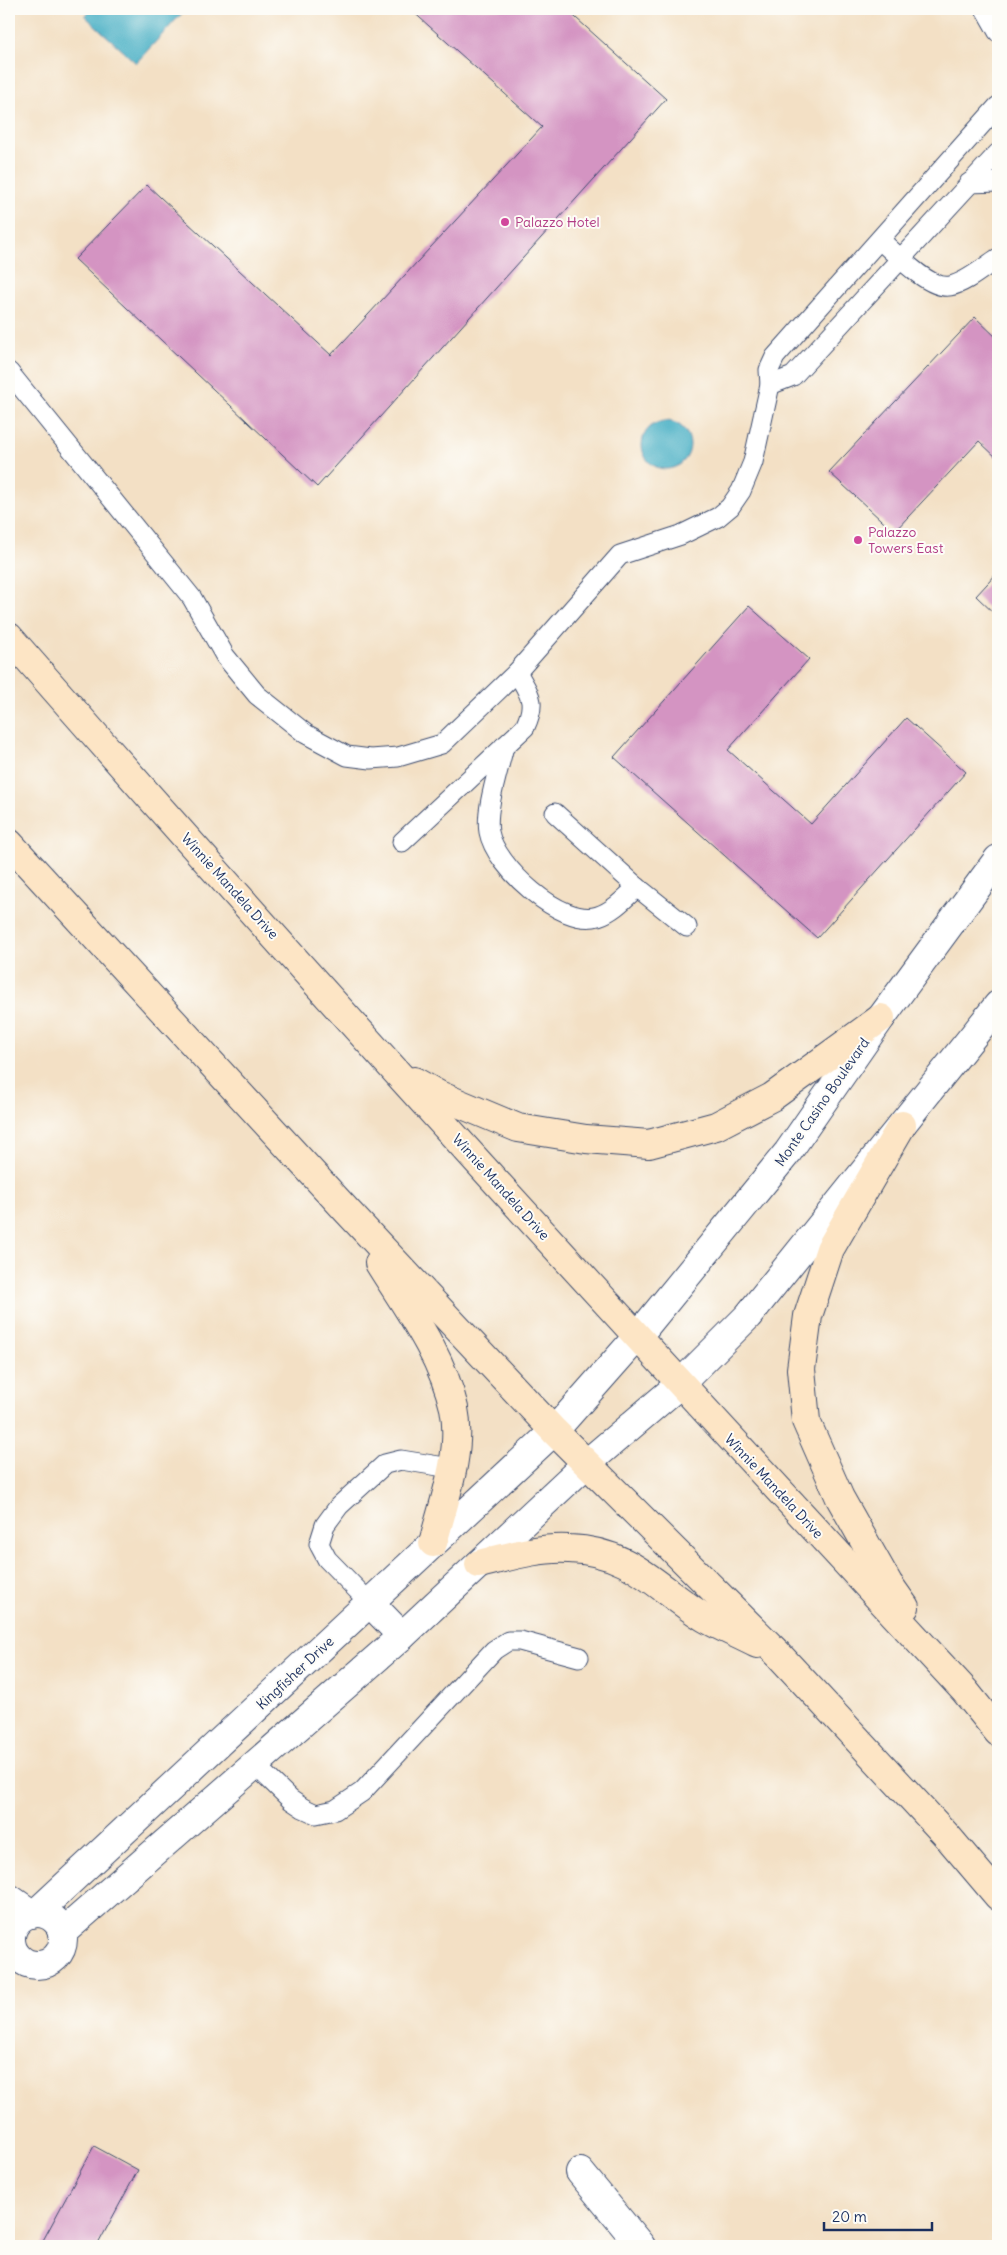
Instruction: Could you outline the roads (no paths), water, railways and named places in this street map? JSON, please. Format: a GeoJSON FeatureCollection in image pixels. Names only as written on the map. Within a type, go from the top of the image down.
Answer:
{"type":"FeatureCollection","features":[{"type":"Feature","properties":{"kind":"main road","name":"Winnie Mandela Drive"},"geometry":{"type":"LineString","coordinates":[[9,637],[122,767],[397,1072],[680,1384],[965,1691],[998,1732]]}},
{"type":"Feature","properties":{"kind":"main road"},"geometry":{"type":"LineString","coordinates":[[9,843],[348,1212],[586,1464],[778,1654],[948,1837],[998,1896]]}},
{"type":"Feature","properties":{"kind":"main road"},"geometry":{"type":"LineString","coordinates":[[397,1072],[438,1096],[518,1128],[586,1139],[650,1144],[716,1126],[772,1097],[881,1018]]}},
{"type":"Feature","properties":{"kind":"main road"},"geometry":{"type":"LineString","coordinates":[[902,1125],[830,1249],[808,1316],[801,1369],[806,1421],[840,1498],[888,1583],[965,1691]]}},
{"type":"Feature","properties":{"kind":"main road"},"geometry":{"type":"LineString","coordinates":[[348,1212],[424,1335],[442,1373],[454,1409],[455,1441],[451,1468],[434,1543]]}},
{"type":"Feature","properties":{"kind":"main road"},"geometry":{"type":"LineString","coordinates":[[479,1564],[545,1549],[570,1548],[604,1554],[637,1568],[705,1618],[778,1654]]}},
{"type":"Feature","properties":{"kind":"street","name":"Monte Casino Boulevard"},"geometry":{"type":"LineString","coordinates":[[554,1431],[637,1337],[788,1152],[881,1018],[998,859]]}},
{"type":"Feature","properties":{"kind":"street"},"geometry":{"type":"LineString","coordinates":[[62,1934],[175,1832],[256,1766],[301,1723],[402,1636],[586,1464],[680,1384],[748,1316],[998,1005]]}},
{"type":"Feature","properties":{"kind":"street","name":"Kingfisher Drive"},"geometry":{"type":"LineString","coordinates":[[34,1914],[554,1431]]}},
{"type":"Feature","properties":{"kind":"street"},"geometry":{"type":"LineString","coordinates":[[370,1602],[402,1636]]}},
{"type":"Feature","properties":{"kind":"street"},"geometry":{"type":"LineString","coordinates":[[274,1693],[301,1723]]}},
{"type":"Feature","properties":{"kind":"street"},"geometry":{"type":"LineString","coordinates":[[9,1898],[34,1914],[53,1918],[62,1934],[59,1953],[49,1962],[34,1965],[12,1955],[11,1933],[15,1924],[34,1914]]}},
{"type":"Feature","properties":{"kind":"street"},"geometry":{"type":"LineString","coordinates":[[580,2172],[641,2246]]}},
{"type":"Feature","properties":{"kind":"lane"},"geometry":{"type":"LineString","coordinates":[[985,9],[998,32]]}},
{"type":"Feature","properties":{"kind":"lane"},"geometry":{"type":"LineString","coordinates":[[9,372],[192,598],[226,656],[252,688],[306,734],[347,756],[371,759],[398,756],[442,744],[517,672],[620,555],[681,535],[718,517],[730,508],[741,492],[753,462],[770,385],[769,370],[775,357],[998,106]]}},
{"type":"Feature","properties":{"kind":"lane"},"geometry":{"type":"LineString","coordinates":[[770,385],[793,376],[902,259],[969,182],[998,153]]}},
{"type":"Feature","properties":{"kind":"lane"},"geometry":{"type":"LineString","coordinates":[[969,182],[998,182]]}},
{"type":"Feature","properties":{"kind":"lane"},"geometry":{"type":"LineString","coordinates":[[880,240],[928,281],[939,286],[951,286],[998,258]]}},
{"type":"Feature","properties":{"kind":"lane"},"geometry":{"type":"LineString","coordinates":[[402,842],[525,727],[532,710],[528,694],[517,672]]}},
{"type":"Feature","properties":{"kind":"lane"},"geometry":{"type":"LineString","coordinates":[[504,746],[491,808],[489,831],[495,850],[509,869],[553,908],[578,918],[597,916],[614,908],[637,886]]}},
{"type":"Feature","properties":{"kind":"lane"},"geometry":{"type":"LineString","coordinates":[[555,813],[637,886],[687,927]]}},
{"type":"Feature","properties":{"kind":"lane"},"geometry":{"type":"LineString","coordinates":[[370,1602],[327,1559],[319,1544],[325,1525],[339,1506],[385,1464],[401,1460],[451,1468]]}},
{"type":"Feature","properties":{"kind":"lane"},"geometry":{"type":"LineString","coordinates":[[256,1766],[291,1800],[303,1808],[316,1814],[335,1810],[362,1792],[494,1650],[508,1641],[520,1641],[579,1657]]}},
{"type":"Feature","properties":{"kind":"water"},"geometry":{"type":"Polygon","coordinates":[[[92,9],[186,9],[136,63],[85,16],[92,9]]]}},
{"type":"Feature","properties":{"kind":"water"},"geometry":{"type":"Polygon","coordinates":[[[661,421],[671,421],[680,425],[686,431],[689,436],[689,454],[680,465],[671,469],[661,469],[652,465],[646,459],[642,450],[642,440],[646,431],[652,425],[661,421]]]}},
{"type":"Feature","properties":{"kind":"place","name":"Palazzo Hotel"},"geometry":{"type":"Point","coordinates":[505,222]}},
{"type":"Feature","properties":{"kind":"place","name":"Palazzo Towers East"},"geometry":{"type":"Point","coordinates":[858,540]}}]}
